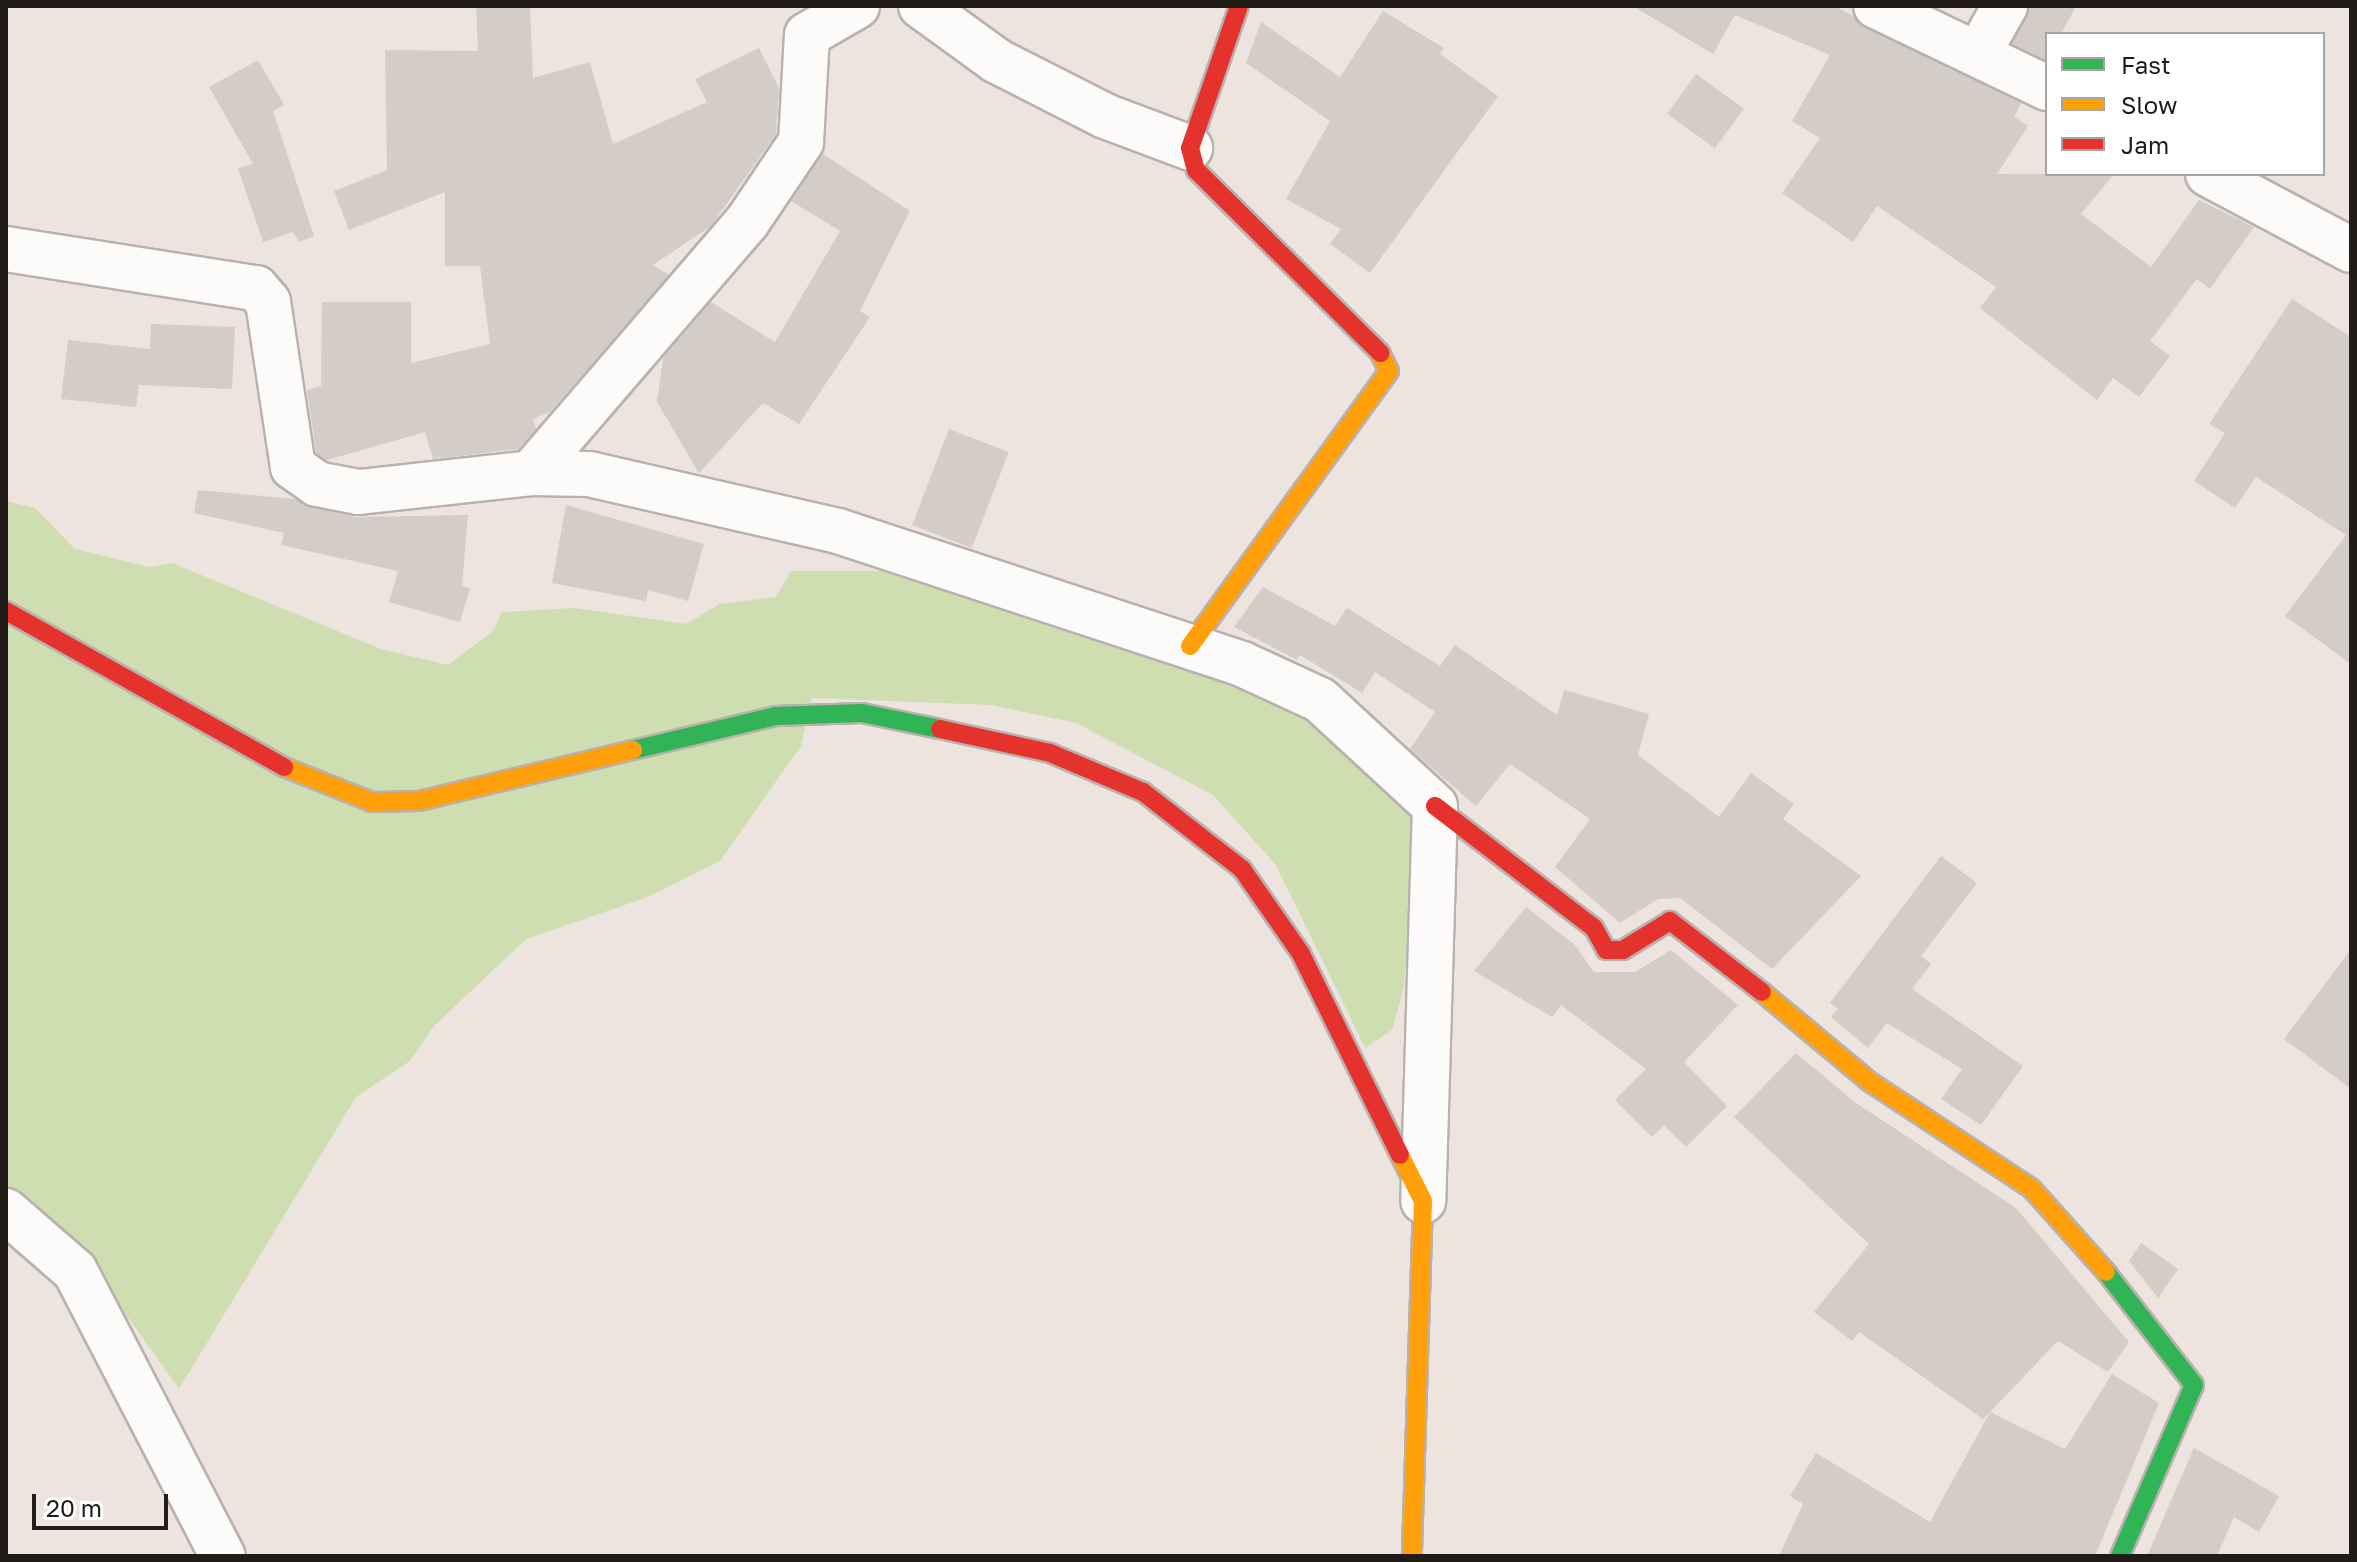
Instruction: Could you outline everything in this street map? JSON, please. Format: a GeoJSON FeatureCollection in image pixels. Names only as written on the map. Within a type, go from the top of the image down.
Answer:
{"type":"FeatureCollection","features":[{"type":"Feature","properties":{"kind":"street"},"geometry":{"type":"LineString","coordinates":[[531,473],[747,222],[801,142],[807,35],[857,6]]}},
{"type":"Feature","properties":{"kind":"street"},"geometry":{"type":"LineString","coordinates":[[921,6],[997,61],[1105,116],[1190,148]]}},
{"type":"Feature","properties":{"kind":"street"},"geometry":{"type":"LineString","coordinates":[[1190,646],[1389,371],[1374,340],[1206,183],[1190,148],[1239,6]]}},
{"type":"Feature","properties":{"kind":"street"},"geometry":{"type":"LineString","coordinates":[[1876,6],[1979,52],[2045,87]]}},
{"type":"Feature","properties":{"kind":"street"},"geometry":{"type":"LineString","coordinates":[[1979,52],[2005,6]]}},
{"type":"Feature","properties":{"kind":"street"},"geometry":{"type":"LineString","coordinates":[[2212,176],[2351,250]]}},
{"type":"Feature","properties":{"kind":"street"},"geometry":{"type":"LineString","coordinates":[[6,249],[256,288],[268,302],[293,467],[317,484],[359,492],[531,473],[589,474],[838,531],[1190,646],[1320,700],[1435,806],[1594,928],[1606,950],[1623,950],[1670,921],[1682,926],[1870,1082],[2032,1189],[2088,1249],[2194,1385],[2120,1556]]}},
{"type":"Feature","properties":{"kind":"street"},"geometry":{"type":"LineString","coordinates":[[6,611],[312,783],[372,802],[419,801],[776,716],[862,713],[1050,753],[1143,792],[1242,869],[1301,954],[1423,1201]]}},
{"type":"Feature","properties":{"kind":"street"},"geometry":{"type":"LineString","coordinates":[[1412,1556],[1435,806]]}},
{"type":"Feature","properties":{"kind":"street"},"geometry":{"type":"LineString","coordinates":[[6,1211],[75,1271],[223,1556]]}},
{"type":"Feature","properties":{"kind":"green space"},"geometry":{"type":"Polygon","coordinates":[[[6,501],[35,508],[75,549],[149,567],[172,563],[381,649],[448,665],[493,631],[502,612],[574,608],[686,624],[720,604],[776,597],[791,571],[891,571],[1195,661],[1329,722],[1418,822],[1404,987],[1392,1030],[1365,1048],[1276,865],[1213,795],[1076,723],[991,705],[812,698],[801,746],[720,861],[648,897],[526,939],[434,1026],[410,1061],[356,1097],[179,1389],[92,1267],[6,1198],[6,501]]]}},
{"type":"Feature","properties":{"kind":"building"},"geometry":{"type":"Polygon","coordinates":[[[476,6],[530,6],[533,78],[590,62],[613,144],[707,102],[695,79],[759,48],[779,88],[776,134],[711,226],[653,265],[669,275],[550,412],[533,419],[536,429],[518,449],[433,459],[425,432],[327,460],[316,453],[307,390],[321,386],[322,302],[411,302],[411,363],[490,344],[480,266],[445,266],[445,192],[349,230],[334,191],[387,170],[385,50],[478,51],[476,6]]]}},
{"type":"Feature","properties":{"kind":"building"},"geometry":{"type":"Polygon","coordinates":[[[1633,6],[1834,6],[2021,103],[2014,117],[2028,126],[1997,174],[2112,176],[2081,214],[2151,267],[2199,200],[2254,227],[2210,289],[2197,279],[2150,341],[2170,356],[2139,397],[2113,378],[2097,400],[1980,308],[1996,287],[1877,206],[1853,242],[1782,193],[1820,138],[1792,121],[1830,55],[1735,15],[1713,54],[1633,6]]]}},
{"type":"Feature","properties":{"kind":"building"},"geometry":{"type":"Polygon","coordinates":[[[2030,6],[2076,6],[2062,32],[2045,32],[2045,60],[2012,44],[2030,6]]]}},
{"type":"Feature","properties":{"kind":"building"},"geometry":{"type":"Polygon","coordinates":[[[1383,11],[1444,48],[1440,54],[1498,96],[1370,273],[1330,244],[1341,229],[1286,199],[1330,121],[1246,63],[1261,22],[1340,77],[1383,11]]]}},
{"type":"Feature","properties":{"kind":"building"},"geometry":{"type":"Polygon","coordinates":[[[258,60],[284,105],[273,111],[314,236],[299,242],[293,232],[263,242],[238,168],[253,164],[209,87],[258,60]]]}},
{"type":"Feature","properties":{"kind":"building"},"geometry":{"type":"Polygon","coordinates":[[[1696,74],[1744,109],[1715,148],[1667,114],[1696,74]]]}},
{"type":"Feature","properties":{"kind":"building"},"geometry":{"type":"Polygon","coordinates":[[[823,154],[910,211],[860,311],[870,317],[799,424],[763,403],[699,473],[657,402],[663,358],[711,302],[775,342],[840,231],[791,201],[823,154]]]}},
{"type":"Feature","properties":{"kind":"building"},"geometry":{"type":"Polygon","coordinates":[[[2292,299],[2351,337],[2351,664],[2285,616],[2346,535],[2256,477],[2235,508],[2194,481],[2225,433],[2209,424],[2292,299]]]}},
{"type":"Feature","properties":{"kind":"building"},"geometry":{"type":"Polygon","coordinates":[[[151,324],[235,327],[232,389],[139,385],[136,407],[61,399],[68,340],[150,349],[151,324]]]}},
{"type":"Feature","properties":{"kind":"building"},"geometry":{"type":"Polygon","coordinates":[[[949,429],[1009,452],[972,548],[912,525],[949,429]]]}},
{"type":"Feature","properties":{"kind":"building"},"geometry":{"type":"Polygon","coordinates":[[[198,490],[295,499],[354,517],[468,515],[462,586],[470,588],[460,622],[389,602],[398,571],[281,545],[284,533],[194,513],[198,490]]]}},
{"type":"Feature","properties":{"kind":"building"},"geometry":{"type":"Polygon","coordinates":[[[566,505],[704,544],[688,601],[648,590],[646,601],[552,583],[566,505]]]}},
{"type":"Feature","properties":{"kind":"building"},"geometry":{"type":"Polygon","coordinates":[[[1263,587],[1335,626],[1347,608],[1440,666],[1455,645],[1557,715],[1564,690],[1649,714],[1638,755],[1719,817],[1751,773],[1794,804],[1783,819],[1861,876],[1772,969],[1680,898],[1658,899],[1620,923],[1555,867],[1590,819],[1510,764],[1476,806],[1410,749],[1435,712],[1375,672],[1362,693],[1300,655],[1297,660],[1234,627],[1263,587]]]}},
{"type":"Feature","properties":{"kind":"building"},"geometry":{"type":"Polygon","coordinates":[[[1941,856],[1977,883],[1921,956],[1931,964],[1912,989],[2023,1066],[1981,1125],[1941,1099],[1962,1069],[1887,1023],[1868,1048],[1831,1017],[1838,1009],[1830,1003],[1941,856]]]}},
{"type":"Feature","properties":{"kind":"building"},"geometry":{"type":"Polygon","coordinates":[[[1526,907],[1575,945],[1594,972],[1635,972],[1671,950],[1738,1005],[1684,1062],[1727,1106],[1686,1147],[1664,1125],[1652,1137],[1615,1100],[1646,1069],[1561,1005],[1552,1017],[1474,971],[1526,907]]]}},
{"type":"Feature","properties":{"kind":"building"},"geometry":{"type":"Polygon","coordinates":[[[2351,949],[2351,1089],[2284,1039],[2351,949]]]}},
{"type":"Feature","properties":{"kind":"building"},"geometry":{"type":"Polygon","coordinates":[[[1796,1053],[1856,1103],[2016,1208],[2129,1342],[2108,1372],[2058,1341],[1983,1419],[1859,1332],[1852,1341],[1814,1312],[1869,1244],[1734,1117],[1796,1053]]]}},
{"type":"Feature","properties":{"kind":"building"},"geometry":{"type":"Polygon","coordinates":[[[2141,1243],[2178,1269],[2158,1298],[2129,1261],[2141,1243]]]}},
{"type":"Feature","properties":{"kind":"building"},"geometry":{"type":"Polygon","coordinates":[[[2112,1374],[2159,1403],[2095,1556],[1779,1556],[1803,1504],[1790,1496],[1816,1453],[1930,1522],[1990,1412],[2065,1449],[2112,1374]]]}},
{"type":"Feature","properties":{"kind":"building"},"geometry":{"type":"Polygon","coordinates":[[[2194,1448],[2279,1496],[2259,1532],[2234,1517],[2217,1556],[2147,1556],[2194,1448]]]}},
{"type":"Feature","properties":{"kind":"traffic: fast"},"geometry":{"type":"LineString","coordinates":[[633,750],[776,716],[862,713],[940,729]]}},
{"type":"Feature","properties":{"kind":"traffic: fast"},"geometry":{"type":"LineString","coordinates":[[2106,1272],[2194,1385],[2120,1556]]}},
{"type":"Feature","properties":{"kind":"traffic: slow"},"geometry":{"type":"LineString","coordinates":[[1190,646],[1389,371],[1380,353]]}},
{"type":"Feature","properties":{"kind":"traffic: slow"},"geometry":{"type":"LineString","coordinates":[[284,767],[372,802],[419,801],[633,750]]}},
{"type":"Feature","properties":{"kind":"traffic: slow"},"geometry":{"type":"LineString","coordinates":[[1762,992],[1870,1082],[2032,1189],[2106,1272]]}},
{"type":"Feature","properties":{"kind":"traffic: slow"},"geometry":{"type":"LineString","coordinates":[[1400,1155],[1423,1201],[1412,1556]]}},
{"type":"Feature","properties":{"kind":"traffic: jam"},"geometry":{"type":"LineString","coordinates":[[1239,6],[1190,148],[1196,170],[1380,353]]}},
{"type":"Feature","properties":{"kind":"traffic: jam"},"geometry":{"type":"LineString","coordinates":[[6,611],[284,767]]}},
{"type":"Feature","properties":{"kind":"traffic: jam"},"geometry":{"type":"LineString","coordinates":[[940,729],[1050,753],[1143,792],[1242,869],[1301,954],[1400,1155]]}},
{"type":"Feature","properties":{"kind":"traffic: jam"},"geometry":{"type":"LineString","coordinates":[[1435,806],[1594,928],[1606,950],[1623,950],[1670,921],[1762,992]]}}]}
